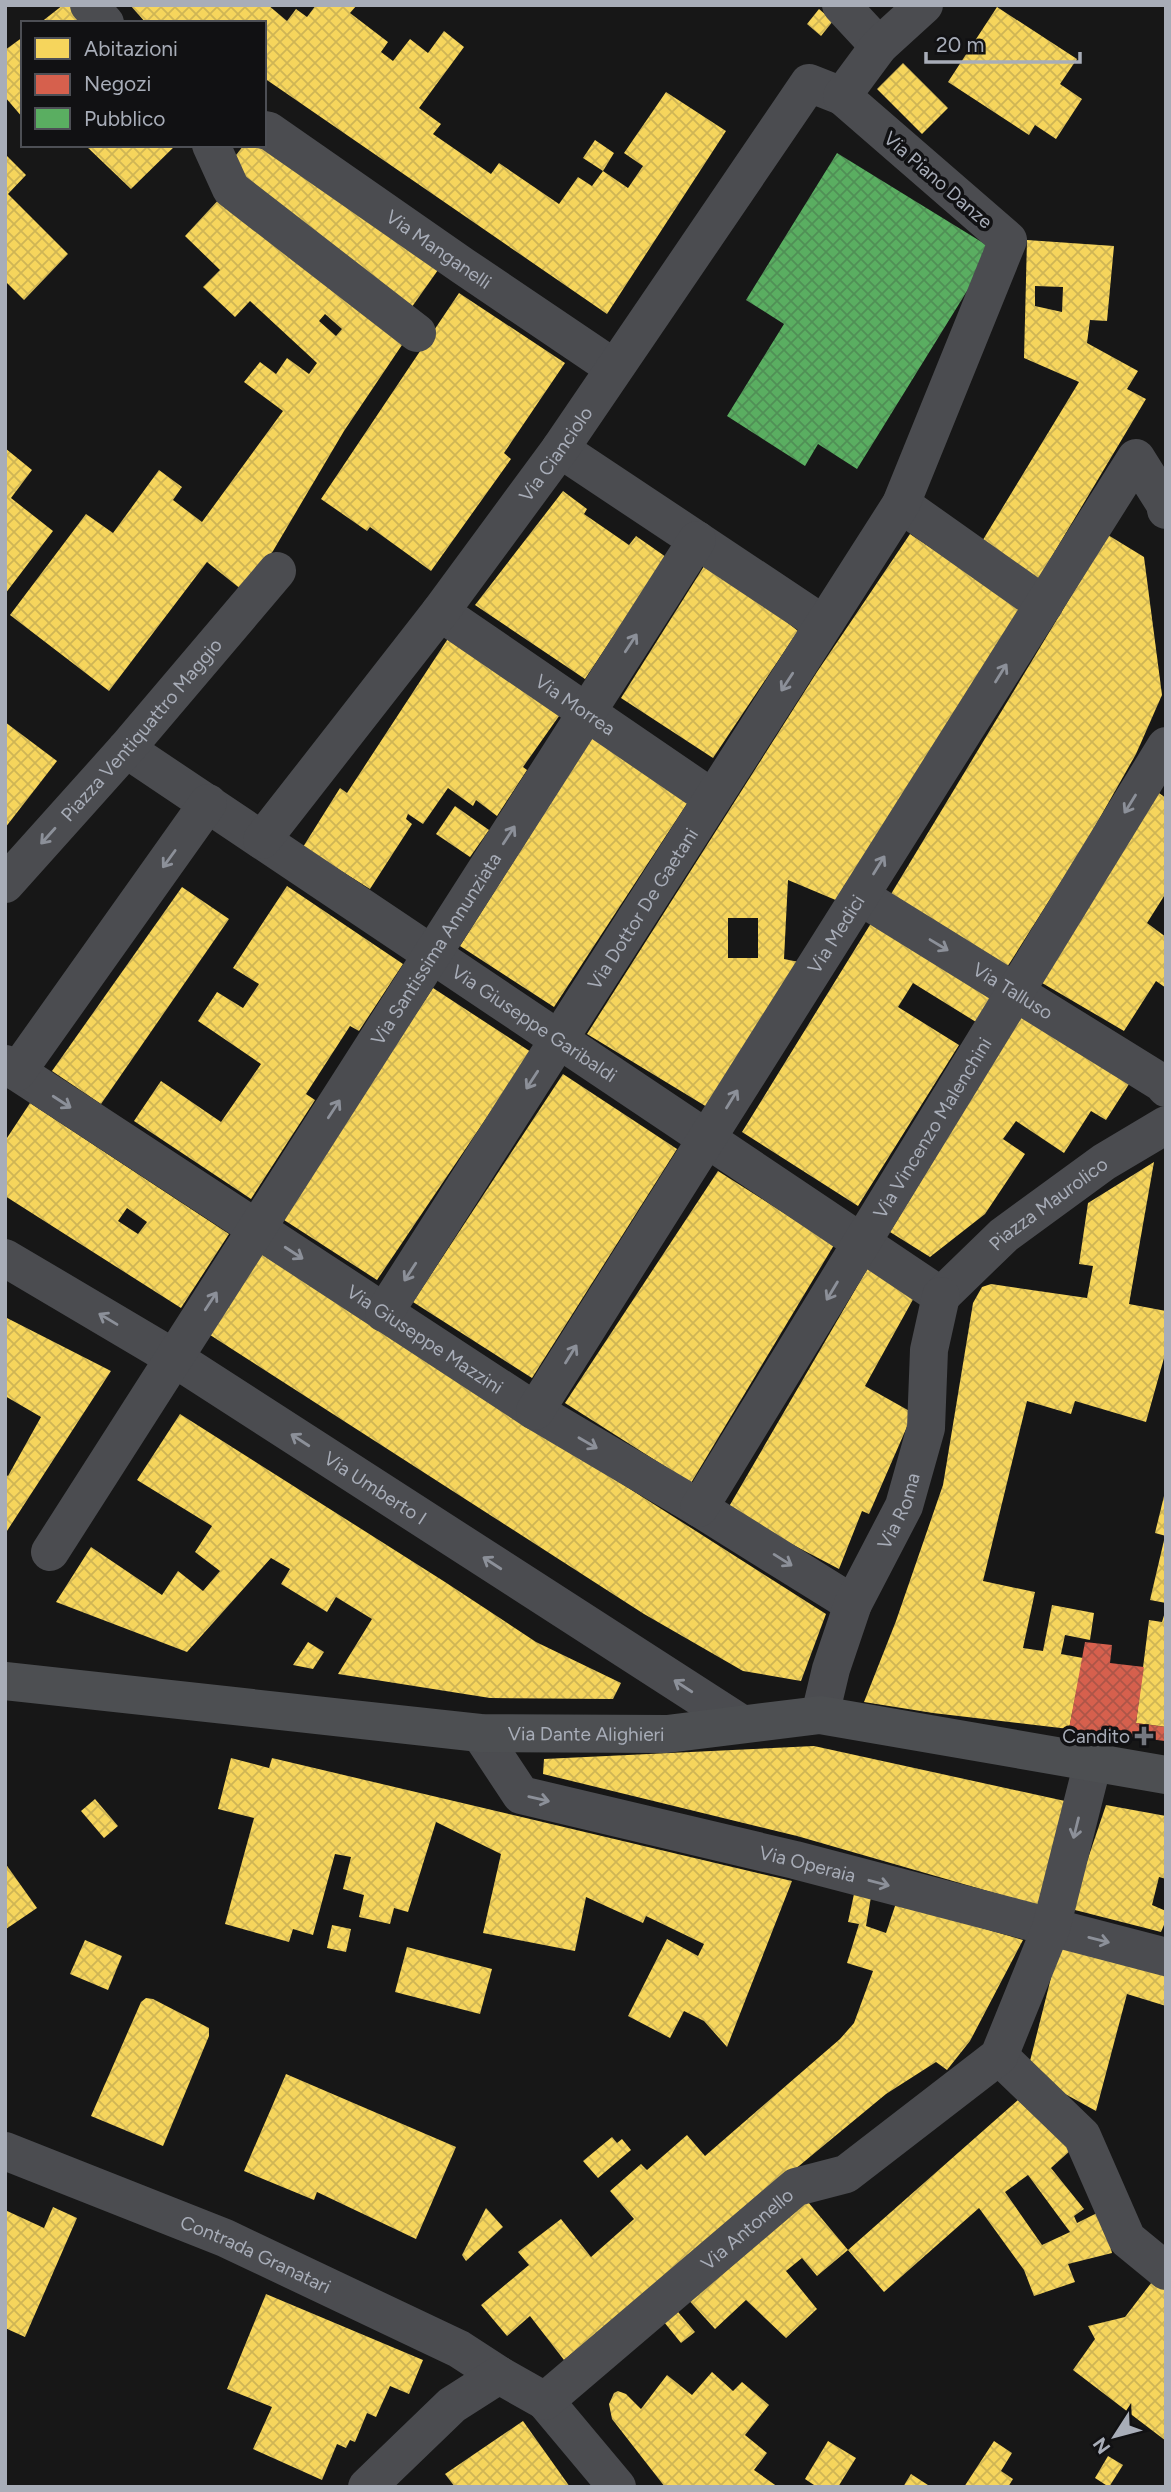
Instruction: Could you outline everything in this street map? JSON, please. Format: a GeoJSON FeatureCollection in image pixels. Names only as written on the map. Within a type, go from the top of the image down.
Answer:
{"type":"FeatureCollection","features":[{"type":"Feature","properties":{"kind":"main road","name":"Via Dante Alighieri"},"geometry":{"type":"LineString","coordinates":[[5,1681],[480,1733],[667,1734],[820,1715],[1166,1775]]}},
{"type":"Feature","properties":{"kind":"street"},"geometry":{"type":"LineString","coordinates":[[89,5],[104,21]]}},
{"type":"Feature","properties":{"kind":"street"},"geometry":{"type":"LineString","coordinates":[[841,5],[879,46]]}},
{"type":"Feature","properties":{"kind":"street"},"geometry":{"type":"LineString","coordinates":[[842,96],[879,46],[924,5]]}},
{"type":"Feature","properties":{"kind":"street","name":"Via Cianciolo"},"geometry":{"type":"LineString","coordinates":[[262,840],[440,612],[560,449],[810,83],[842,96]]}},
{"type":"Feature","properties":{"kind":"street","name":"Via Piano Danze"},"geometry":{"type":"LineString","coordinates":[[842,96],[1008,240],[901,504]]}},
{"type":"Feature","properties":{"kind":"street","name":"Via Manganelli"},"geometry":{"type":"LineString","coordinates":[[266,130],[614,368]]}},
{"type":"Feature","properties":{"kind":"street"},"geometry":{"type":"LineString","coordinates":[[212,147],[231,189],[417,333]]}},
{"type":"Feature","properties":{"kind":"street"},"geometry":{"type":"LineString","coordinates":[[560,449],[823,624]]}},
{"type":"Feature","properties":{"kind":"street","name":"Via Medici"},"geometry":{"type":"LineString","coordinates":[[535,1411],[1136,458],[1165,504],[1166,510]]}},
{"type":"Feature","properties":{"kind":"street"},"geometry":{"type":"LineString","coordinates":[[901,504],[1044,605]]}},
{"type":"Feature","properties":{"kind":"street","name":"Via Dottor De Gaetani"},"geometry":{"type":"LineString","coordinates":[[384,1313],[901,504]]}},
{"type":"Feature","properties":{"kind":"street","name":"Via Santissima Annunziata"},"geometry":{"type":"LineString","coordinates":[[50,1552],[697,540]]}},
{"type":"Feature","properties":{"kind":"street","name":"Piazza Ventiquattro Maggio"},"geometry":{"type":"LineString","coordinates":[[5,884],[126,749],[277,571]]}},
{"type":"Feature","properties":{"kind":"street","name":"Via Morrea"},"geometry":{"type":"LineString","coordinates":[[440,612],[712,798]]}},
{"type":"Feature","properties":{"kind":"street","name":"Via Vincenzo Malenchini"},"geometry":{"type":"LineString","coordinates":[[699,1508],[1166,746]]}},
{"type":"Feature","properties":{"kind":"street","name":"Via Giuseppe Garibaldi"},"geometry":{"type":"LineString","coordinates":[[126,749],[941,1296]]}},
{"type":"Feature","properties":{"kind":"street"},"geometry":{"type":"LineString","coordinates":[[11,1068],[208,803]]}},
{"type":"Feature","properties":{"kind":"street","name":"Via Talluso"},"geometry":{"type":"LineString","coordinates":[[860,896],[1164,1083]]}},
{"type":"Feature","properties":{"kind":"street","name":"Via Giuseppe Mazzini"},"geometry":{"type":"LineString","coordinates":[[11,1068],[535,1411],[699,1508],[853,1604]]}},
{"type":"Feature","properties":{"kind":"street","name":"Piazza Maurolico"},"geometry":{"type":"LineString","coordinates":[[941,1296],[1004,1235],[1104,1162],[1166,1125]]}},
{"type":"Feature","properties":{"kind":"street","name":"Via Umberto I"},"geometry":{"type":"LineString","coordinates":[[5,1258],[174,1358],[740,1723]]}},
{"type":"Feature","properties":{"kind":"street","name":"Via Roma"},"geometry":{"type":"LineString","coordinates":[[820,1715],[831,1669],[853,1604],[904,1506],[926,1427],[929,1350],[941,1296]]}},
{"type":"Feature","properties":{"kind":"street","name":"Via Operaia"},"geometry":{"type":"LineString","coordinates":[[480,1733],[521,1795],[794,1860],[1166,1957]]}},
{"type":"Feature","properties":{"kind":"street"},"geometry":{"type":"LineString","coordinates":[[1093,1762],[1051,1928],[999,2056],[1082,2136],[1127,2239],[1166,2271]]}},
{"type":"Feature","properties":{"kind":"street","name":"Via Antonello"},"geometry":{"type":"LineString","coordinates":[[545,2401],[796,2187],[846,2174],[999,2056]]}},
{"type":"Feature","properties":{"kind":"street","name":"Contrada Granatari"},"geometry":{"type":"LineString","coordinates":[[5,2151],[225,2238],[459,2349],[499,2375]]}},
{"type":"Feature","properties":{"kind":"street"},"geometry":{"type":"LineString","coordinates":[[367,2487],[452,2406],[499,2375],[545,2401],[617,2487]]}},
{"type":"Feature","properties":{"kind":"building: Abitazioni"},"geometry":{"type":"Polygon","coordinates":[[[63,5],[73,5],[86,21],[43,21],[63,5]]]}},
{"type":"Feature","properties":{"kind":"building: Abitazioni"},"geometry":{"type":"Polygon","coordinates":[[[130,5],[268,5],[287,21],[296,9],[307,17],[316,5],[357,5],[350,13],[388,42],[381,52],[393,61],[410,39],[428,53],[444,31],[464,47],[419,108],[441,124],[433,134],[491,174],[499,163],[559,204],[578,177],[592,186],[603,171],[628,188],[643,166],[624,153],[666,92],[726,131],[607,314],[266,79],[266,21],[144,21],[130,5]]]}},
{"type":"Feature","properties":{"kind":"building: Abitazioni"},"geometry":{"type":"Polygon","coordinates":[[[997,7],[1077,59],[1060,84],[1082,99],[1056,139],[1035,125],[1029,135],[948,82],[997,7]]]}},
{"type":"Feature","properties":{"kind":"building: Abitazioni"},"geometry":{"type":"Polygon","coordinates":[[[819,9],[833,21],[821,36],[807,24],[819,9]]]}},
{"type":"Feature","properties":{"kind":"building: Abitazioni"},"geometry":{"type":"Polygon","coordinates":[[[21,38],[21,116],[5,97],[5,50],[21,38]]]}},
{"type":"Feature","properties":{"kind":"building: Abitazioni"},"geometry":{"type":"Polygon","coordinates":[[[903,63],[948,108],[922,134],[877,89],[903,63]]]}},
{"type":"Feature","properties":{"kind":"building: Abitazioni"},"geometry":{"type":"Polygon","coordinates":[[[595,140],[614,153],[603,171],[583,158],[595,140]]]}},
{"type":"Feature","properties":{"kind":"building: Abitazioni"},"geometry":{"type":"Polygon","coordinates":[[[87,147],[174,147],[131,189],[87,147]]]}},
{"type":"Feature","properties":{"kind":"building: Abitazioni"},"geometry":{"type":"Polygon","coordinates":[[[242,147],[261,147],[438,270],[409,311],[225,169],[242,147]]]}},
{"type":"Feature","properties":{"kind":"building: Abitazioni"},"geometry":{"type":"Polygon","coordinates":[[[5,154],[26,175],[8,194],[68,254],[24,300],[5,281],[5,154]]]}},
{"type":"Feature","properties":{"kind":"building: Abitazioni"},"geometry":{"type":"Polygon","coordinates":[[[222,196],[404,342],[344,431],[273,551],[242,590],[207,562],[109,691],[10,615],[86,514],[113,533],[159,470],[182,487],[173,500],[202,522],[283,411],[244,382],[260,362],[276,374],[287,358],[309,374],[317,363],[250,301],[235,317],[203,287],[220,270],[185,236],[222,196]],[[325,314],[319,321],[336,336],[342,329],[325,314]]]}},
{"type":"Feature","properties":{"kind":"building: Abitazioni"},"geometry":{"type":"Polygon","coordinates":[[[1027,240],[1114,246],[1107,321],[1090,320],[1087,343],[1138,371],[1127,389],[1146,399],[1036,583],[978,548],[1079,382],[1024,358],[1027,240]],[[1035,286],[1035,306],[1062,312],[1063,287],[1035,286]]]}},
{"type":"Feature","properties":{"kind":"building: Abitazioni"},"geometry":{"type":"Polygon","coordinates":[[[459,293],[565,363],[504,453],[511,459],[431,571],[370,527],[367,531],[321,499],[459,293]]]}},
{"type":"Feature","properties":{"kind":"building: Abitazioni"},"geometry":{"type":"Polygon","coordinates":[[[5,448],[32,470],[11,498],[53,531],[5,594],[5,448]]]}},
{"type":"Feature","properties":{"kind":"building: Abitazioni"},"geometry":{"type":"Polygon","coordinates":[[[563,491],[587,509],[584,514],[629,545],[636,536],[666,557],[585,679],[475,605],[563,491]]]}},
{"type":"Feature","properties":{"kind":"building: Abitazioni"},"geometry":{"type":"Polygon","coordinates":[[[910,534],[1023,609],[838,901],[788,880],[784,959],[799,962],[707,1107],[587,1034],[817,672],[910,534]],[[728,918],[728,958],[758,958],[758,918],[728,918]]]}},
{"type":"Feature","properties":{"kind":"building: Abitazioni"},"geometry":{"type":"Polygon","coordinates":[[[1108,535],[1144,557],[1162,695],[1136,754],[1085,844],[1004,972],[888,899],[1108,535]]]}},
{"type":"Feature","properties":{"kind":"building: Abitazioni"},"geometry":{"type":"Polygon","coordinates":[[[708,560],[798,631],[713,758],[621,698],[708,560]]]}},
{"type":"Feature","properties":{"kind":"building: Abitazioni"},"geometry":{"type":"Polygon","coordinates":[[[451,634],[564,709],[523,767],[527,770],[497,816],[476,800],[473,806],[448,788],[423,824],[408,814],[406,819],[412,824],[370,889],[303,847],[340,788],[347,793],[451,634]]]}},
{"type":"Feature","properties":{"kind":"building: Abitazioni"},"geometry":{"type":"Polygon","coordinates":[[[5,722],[57,761],[5,828],[5,722]]]}},
{"type":"Feature","properties":{"kind":"building: Abitazioni"},"geometry":{"type":"Polygon","coordinates":[[[595,733],[692,796],[554,1007],[460,946],[595,733]]]}},
{"type":"Feature","properties":{"kind":"building: Abitazioni"},"geometry":{"type":"Polygon","coordinates":[[[1156,791],[1166,798],[1166,893],[1147,923],[1166,937],[1166,988],[1156,981],[1124,1031],[1037,980],[1156,791]]]}},
{"type":"Feature","properties":{"kind":"building: Abitazioni"},"geometry":{"type":"Polygon","coordinates":[[[455,806],[489,830],[470,857],[436,834],[455,806]]]}},
{"type":"Feature","properties":{"kind":"building: Abitazioni"},"geometry":{"type":"Polygon","coordinates":[[[287,886],[403,964],[359,1031],[350,1026],[306,1094],[315,1100],[251,1199],[134,1121],[161,1081],[221,1122],[261,1064],[198,1021],[217,992],[243,1008],[259,984],[233,968],[287,886]]]}},
{"type":"Feature","properties":{"kind":"building: Abitazioni"},"geometry":{"type":"Polygon","coordinates":[[[182,887],[229,919],[101,1104],[52,1071],[182,887]]]}},
{"type":"Feature","properties":{"kind":"building: Abitazioni"},"geometry":{"type":"Polygon","coordinates":[[[873,920],[992,997],[976,1022],[913,983],[898,1007],[959,1045],[858,1206],[742,1132],[873,920]]]}},
{"type":"Feature","properties":{"kind":"building: Abitazioni"},"geometry":{"type":"Polygon","coordinates":[[[433,988],[531,1052],[377,1280],[281,1218],[433,988]]]}},
{"type":"Feature","properties":{"kind":"building: Abitazioni"},"geometry":{"type":"Polygon","coordinates":[[[1024,1011],[1131,1081],[1106,1120],[1091,1111],[1064,1153],[1016,1121],[1003,1139],[1025,1154],[985,1214],[930,1257],[890,1232],[1024,1011]]]}},
{"type":"Feature","properties":{"kind":"building: Abitazioni"},"geometry":{"type":"Polygon","coordinates":[[[563,1074],[677,1149],[532,1378],[413,1302],[563,1074]]]}},
{"type":"Feature","properties":{"kind":"building: Abitazioni"},"geometry":{"type":"Polygon","coordinates":[[[30,1103],[229,1234],[181,1308],[5,1196],[5,1141],[30,1103]],[[127,1208],[118,1221],[138,1234],[147,1222],[127,1208]]]}},
{"type":"Feature","properties":{"kind":"building: Abitazioni"},"geometry":{"type":"Polygon","coordinates":[[[1154,1162],[1129,1304],[1166,1311],[1166,1351],[1146,1422],[1075,1401],[1071,1414],[1027,1401],[983,1581],[1035,1592],[1023,1648],[1043,1651],[1052,1605],[1094,1613],[1090,1640],[1065,1635],[1061,1654],[1083,1658],[1069,1729],[864,1702],[896,1621],[943,1485],[973,1303],[982,1287],[991,1284],[1087,1298],[1093,1266],[1079,1264],[1088,1203],[1154,1162]]]}},
{"type":"Feature","properties":{"kind":"building: Abitazioni"},"geometry":{"type":"Polygon","coordinates":[[[718,1171],[834,1245],[691,1483],[565,1403],[718,1171]]]}},
{"type":"Feature","properties":{"kind":"building: Abitazioni"},"geometry":{"type":"Polygon","coordinates":[[[260,1253],[826,1614],[801,1681],[743,1671],[644,1614],[207,1333],[260,1253]]]}},
{"type":"Feature","properties":{"kind":"building: Abitazioni"},"geometry":{"type":"Polygon","coordinates":[[[869,1266],[916,1294],[865,1386],[913,1413],[869,1514],[862,1511],[839,1569],[727,1510],[869,1266]]]}},
{"type":"Feature","properties":{"kind":"building: Abitazioni"},"geometry":{"type":"Polygon","coordinates":[[[5,1317],[111,1371],[5,1534],[5,1474],[8,1476],[41,1417],[5,1396],[5,1317]]]}},
{"type":"Feature","properties":{"kind":"building: Abitazioni"},"geometry":{"type":"Polygon","coordinates":[[[180,1414],[536,1642],[621,1683],[613,1699],[490,1698],[338,1674],[372,1619],[336,1597],[327,1612],[281,1584],[290,1569],[271,1558],[187,1652],[56,1602],[91,1547],[162,1595],[178,1571],[203,1591],[220,1571],[195,1552],[212,1526],[137,1480],[180,1414]]]}},
{"type":"Feature","properties":{"kind":"building: Abitazioni"},"geometry":{"type":"Polygon","coordinates":[[[1166,1492],[1166,1536],[1155,1533],[1166,1492]]]}},
{"type":"Feature","properties":{"kind":"building: Abitazioni"},"geometry":{"type":"Polygon","coordinates":[[[1166,1536],[1166,1603],[1150,1600],[1166,1536]]]}},
{"type":"Feature","properties":{"kind":"building: Abitazioni"},"geometry":{"type":"Polygon","coordinates":[[[1165,1612],[1166,1727],[1136,1723],[1149,1620],[1162,1622],[1165,1612]]]}},
{"type":"Feature","properties":{"kind":"building: Abitazioni"},"geometry":{"type":"Polygon","coordinates":[[[308,1642],[324,1652],[313,1669],[293,1665],[308,1642]]]}},
{"type":"Feature","properties":{"kind":"building: Abitazioni"},"geometry":{"type":"Polygon","coordinates":[[[814,1746],[1065,1801],[1040,1906],[797,1836],[543,1774],[544,1759],[814,1746]]]}},
{"type":"Feature","properties":{"kind":"building: Abitazioni"},"geometry":{"type":"Polygon","coordinates":[[[231,1758],[269,1768],[272,1758],[792,1881],[727,2047],[704,2021],[684,2011],[670,2038],[628,2016],[667,1939],[698,1956],[704,1944],[646,1916],[643,1923],[586,1897],[575,1951],[483,1933],[501,1854],[436,1822],[408,1912],[394,1908],[390,1924],[359,1917],[364,1895],[343,1889],[351,1857],[335,1854],[313,1935],[293,1929],[289,1942],[225,1924],[254,1818],[218,1809],[231,1758]]]}},
{"type":"Feature","properties":{"kind":"building: Abitazioni"},"geometry":{"type":"Polygon","coordinates":[[[95,1799],[118,1826],[104,1838],[81,1811],[95,1799]]]}},
{"type":"Feature","properties":{"kind":"building: Abitazioni"},"geometry":{"type":"Polygon","coordinates":[[[1106,1805],[1166,1816],[1166,1879],[1159,1877],[1152,1905],[1166,1911],[1161,1932],[1071,1909],[1106,1805]]]}},
{"type":"Feature","properties":{"kind":"building: Abitazioni"},"geometry":{"type":"Polygon","coordinates":[[[5,1863],[37,1908],[6,1929],[5,1928],[5,1863]]]}},
{"type":"Feature","properties":{"kind":"building: Abitazioni"},"geometry":{"type":"Polygon","coordinates":[[[854,1894],[871,1897],[866,1926],[886,1933],[896,1903],[1023,1940],[970,2041],[947,2070],[936,2062],[886,2094],[564,2360],[530,2316],[507,2336],[481,2305],[529,2265],[518,2252],[561,2219],[591,2257],[634,2219],[610,2191],[641,2164],[647,2170],[687,2135],[705,2156],[840,2039],[854,2023],[873,1971],[847,1963],[859,1924],[848,1922],[854,1894]]]}},
{"type":"Feature","properties":{"kind":"building: Abitazioni"},"geometry":{"type":"Polygon","coordinates":[[[332,1925],[351,1929],[346,1952],[327,1948],[332,1925]]]}},
{"type":"Feature","properties":{"kind":"building: Abitazioni"},"geometry":{"type":"Polygon","coordinates":[[[85,1940],[122,1956],[108,1990],[70,1974],[85,1940]]]}},
{"type":"Feature","properties":{"kind":"building: Abitazioni"},"geometry":{"type":"Polygon","coordinates":[[[1059,1946],[1166,1975],[1166,2006],[1127,1994],[1096,2111],[1027,2073],[1059,1946]]]}},
{"type":"Feature","properties":{"kind":"building: Abitazioni"},"geometry":{"type":"Polygon","coordinates":[[[407,1947],[492,1969],[480,2014],[395,1992],[407,1947]]]}},
{"type":"Feature","properties":{"kind":"building: Abitazioni"},"geometry":{"type":"Polygon","coordinates":[[[146,1998],[153,1999],[209,2028],[209,2036],[163,2146],[91,2116],[141,2002],[146,1998]]]}},
{"type":"Feature","properties":{"kind":"building: Abitazioni"},"geometry":{"type":"Polygon","coordinates":[[[286,2074],[456,2147],[416,2239],[317,2192],[314,2200],[244,2171],[286,2074]]]}},
{"type":"Feature","properties":{"kind":"building: Abitazioni"},"geometry":{"type":"Polygon","coordinates":[[[1018,2100],[1071,2150],[1051,2168],[1084,2209],[1074,2216],[1077,2223],[1101,2211],[1112,2253],[1068,2264],[1075,2282],[1034,2296],[1024,2270],[979,2208],[884,2292],[848,2250],[1018,2100]],[[1028,2175],[1005,2192],[1042,2245],[1070,2232],[1028,2175]]]}},
{"type":"Feature","properties":{"kind":"building: Abitazioni"},"geometry":{"type":"Polygon","coordinates":[[[612,2137],[617,2143],[622,2139],[631,2150],[598,2178],[583,2161],[612,2137]]]}},
{"type":"Feature","properties":{"kind":"building: Abitazioni"},"geometry":{"type":"Polygon","coordinates":[[[803,2196],[848,2250],[817,2276],[802,2258],[786,2271],[817,2309],[786,2338],[746,2300],[715,2329],[685,2296],[803,2196]]]}},
{"type":"Feature","properties":{"kind":"building: Abitazioni"},"geometry":{"type":"Polygon","coordinates":[[[53,2207],[77,2218],[25,2337],[5,2328],[5,2210],[44,2228],[53,2207]]]}},
{"type":"Feature","properties":{"kind":"building: Abitazioni"},"geometry":{"type":"Polygon","coordinates":[[[486,2208],[503,2227],[466,2261],[462,2255],[486,2208]]]}},
{"type":"Feature","properties":{"kind":"building: Abitazioni"},"geometry":{"type":"Polygon","coordinates":[[[1155,2278],[1166,2287],[1166,2441],[1073,2370],[1095,2339],[1088,2326],[1125,2317],[1155,2278]]]}},
{"type":"Feature","properties":{"kind":"building: Abitazioni"},"geometry":{"type":"Polygon","coordinates":[[[266,2294],[423,2360],[409,2394],[390,2386],[376,2417],[367,2413],[355,2442],[350,2440],[346,2448],[337,2444],[322,2480],[253,2449],[272,2407],[227,2389],[266,2294]]]}},
{"type":"Feature","properties":{"kind":"building: Abitazioni"},"geometry":{"type":"Polygon","coordinates":[[[673,2306],[695,2332],[681,2343],[660,2317],[673,2306]]]}},
{"type":"Feature","properties":{"kind":"building: Abitazioni"},"geometry":{"type":"Polygon","coordinates":[[[712,2372],[733,2391],[742,2382],[769,2405],[745,2435],[767,2453],[754,2470],[778,2487],[665,2487],[612,2419],[609,2404],[614,2393],[618,2391],[626,2394],[641,2409],[667,2375],[692,2395],[712,2372]]]}},
{"type":"Feature","properties":{"kind":"building: Abitazioni"},"geometry":{"type":"Polygon","coordinates":[[[523,2421],[570,2487],[455,2487],[445,2474],[523,2421]]]}},
{"type":"Feature","properties":{"kind":"building: Abitazioni"},"geometry":{"type":"Polygon","coordinates":[[[828,2441],[856,2458],[838,2487],[817,2487],[805,2479],[828,2441]]]}},
{"type":"Feature","properties":{"kind":"building: Abitazioni"},"geometry":{"type":"Polygon","coordinates":[[[994,2441],[1012,2453],[1001,2471],[1013,2479],[1008,2487],[964,2487],[994,2441]]]}},
{"type":"Feature","properties":{"kind":"building: Abitazioni"},"geometry":{"type":"Polygon","coordinates":[[[1108,2456],[1123,2465],[1109,2487],[1095,2478],[1108,2456]]]}},
{"type":"Feature","properties":{"kind":"building: Abitazioni"},"geometry":{"type":"Polygon","coordinates":[[[911,2474],[931,2487],[903,2487],[911,2474]]]}},
{"type":"Feature","properties":{"kind":"building: Negozi"},"geometry":{"type":"Polygon","coordinates":[[[1085,1642],[1112,1645],[1110,1663],[1144,1667],[1136,1723],[1166,1727],[1165,1741],[1069,1729],[1085,1642]]]}},
{"type":"Feature","properties":{"kind":"building: Pubblico"},"geometry":{"type":"Polygon","coordinates":[[[837,153],[993,249],[857,469],[818,444],[805,466],[727,416],[784,324],[746,300],[837,153]]]}},
{"type":"Feature","properties":{"kind":"place","name":"Candito"},"geometry":{"type":"Point","coordinates":[1144,1736]}}]}
